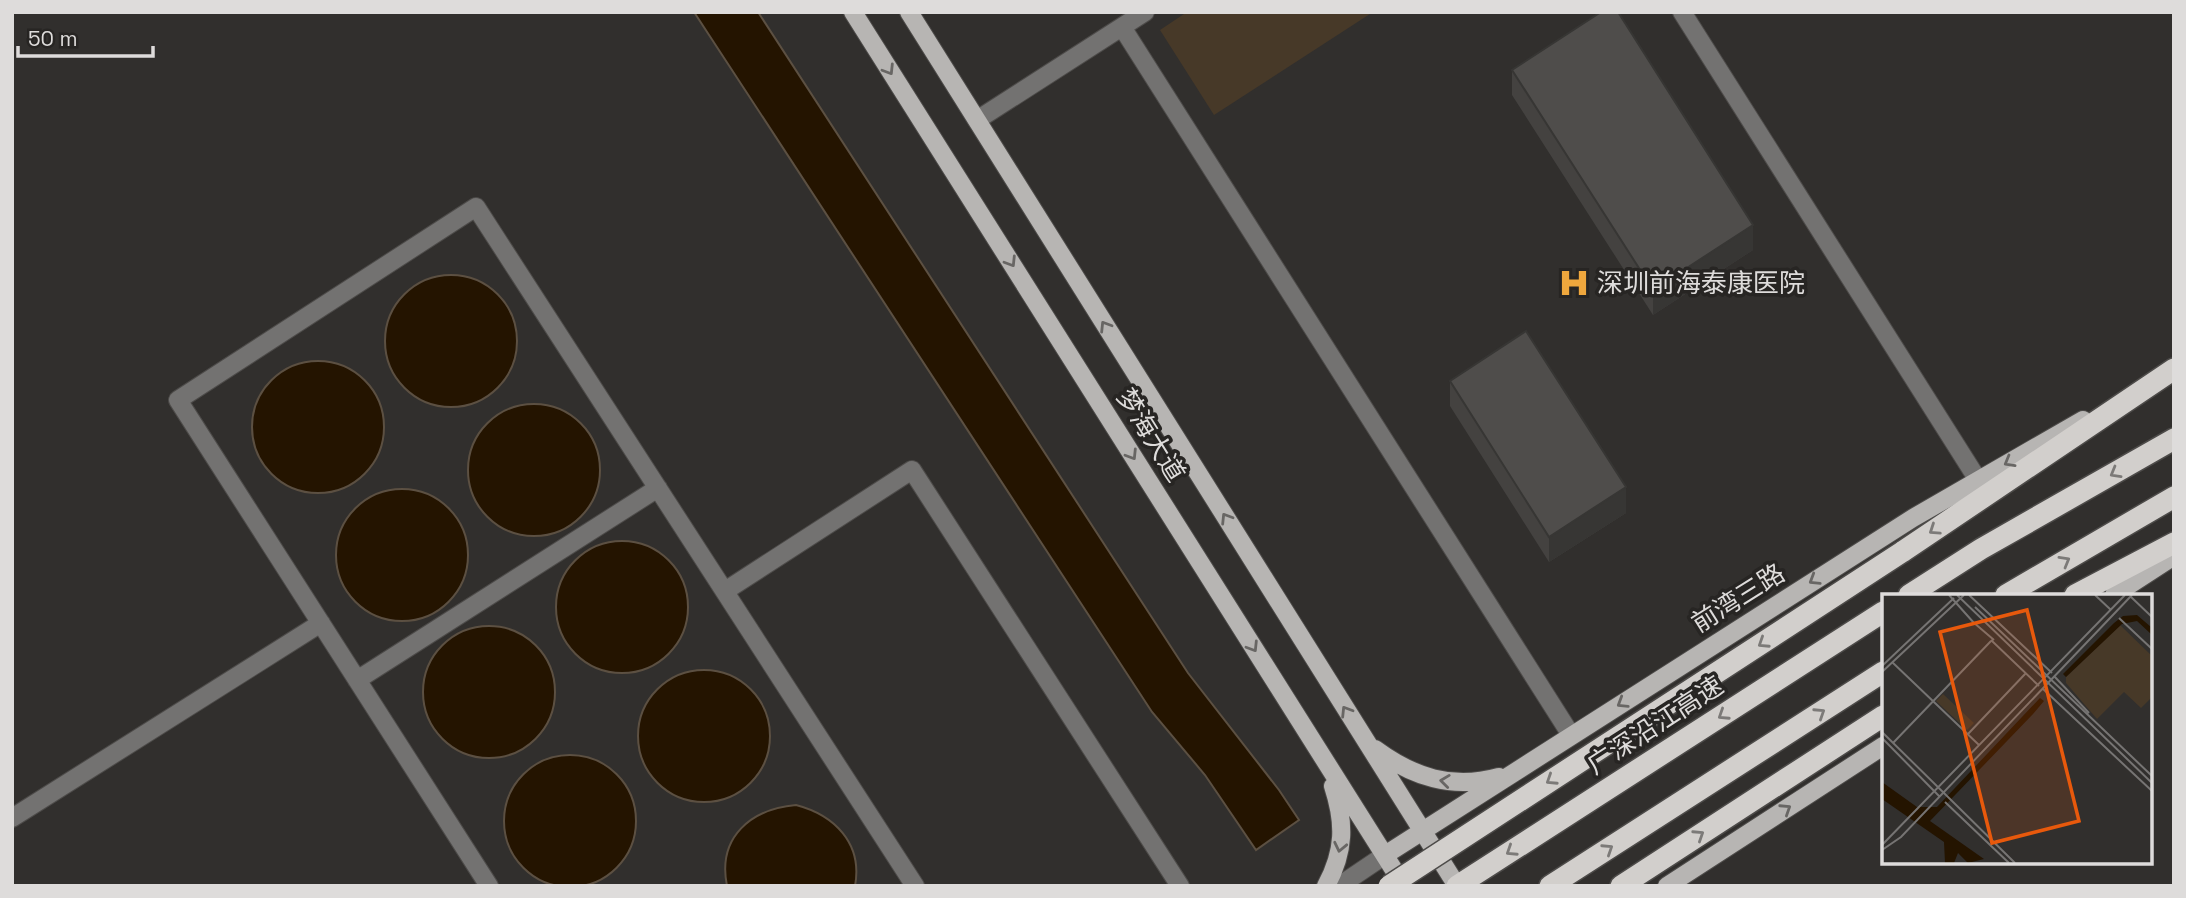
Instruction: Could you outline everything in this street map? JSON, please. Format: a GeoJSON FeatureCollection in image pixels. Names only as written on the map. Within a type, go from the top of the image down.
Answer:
{"type":"FeatureCollection","features":[{"type":"Feature","properties":{"kind":"highway"},"geometry":{"type":"LineString","coordinates":[[1389,886],[1902,552],[2174,368]]}},
{"type":"Feature","properties":{"kind":"highway"},"geometry":{"type":"LineString","coordinates":[[1911,594],[1981,549],[2174,439]]}},
{"type":"Feature","properties":{"kind":"highway"},"geometry":{"type":"LineString","coordinates":[[2008,594],[2174,497]]}},
{"type":"Feature","properties":{"kind":"highway"},"geometry":{"type":"LineString","coordinates":[[2077,594],[2174,543]]}},
{"type":"Feature","properties":{"kind":"highway","name":"广深沿江高速"},"geometry":{"type":"LineString","coordinates":[[1457,886],[1882,613]]}},
{"type":"Feature","properties":{"kind":"highway"},"geometry":{"type":"LineString","coordinates":[[1550,886],[1882,673]]}},
{"type":"Feature","properties":{"kind":"highway"},"geometry":{"type":"LineString","coordinates":[[1621,886],[1882,717]]}},
{"type":"Feature","properties":{"kind":"main road","name":"梦海大道"},"geometry":{"type":"LineString","coordinates":[[853,12],[1404,886]]}},
{"type":"Feature","properties":{"kind":"main road","name":"梦海大道"},"geometry":{"type":"LineString","coordinates":[[909,12],[1457,886]]}},
{"type":"Feature","properties":{"kind":"main road","name":"前湾三路"},"geometry":{"type":"LineString","coordinates":[[1385,855],[1913,518],[2174,368]]}},
{"type":"Feature","properties":{"kind":"main road"},"geometry":{"type":"LineString","coordinates":[[2116,594],[2174,556]]}},
{"type":"Feature","properties":{"kind":"main road"},"geometry":{"type":"LineString","coordinates":[[1366,743],[1392,762],[1429,779],[1463,783],[1512,773]]}},
{"type":"Feature","properties":{"kind":"main road"},"geometry":{"type":"LineString","coordinates":[[1667,886],[1882,747]]}},
{"type":"Feature","properties":{"kind":"main road"},"geometry":{"type":"LineString","coordinates":[[1324,760],[1340,809],[1343,831],[1341,850],[1326,886]]}},
{"type":"Feature","properties":{"kind":"street"},"geometry":{"type":"LineString","coordinates":[[977,120],[1144,12]]}},
{"type":"Feature","properties":{"kind":"street"},"geometry":{"type":"LineString","coordinates":[[1682,12],[1978,480]]}},
{"type":"Feature","properties":{"kind":"street"},"geometry":{"type":"LineString","coordinates":[[1122,27],[1571,735]]}},
{"type":"Feature","properties":{"kind":"street"},"geometry":{"type":"LineString","coordinates":[[489,886],[178,400],[476,207],[915,886]]}},
{"type":"Feature","properties":{"kind":"street"},"geometry":{"type":"LineString","coordinates":[[724,591],[912,470],[1180,886]]}},
{"type":"Feature","properties":{"kind":"street"},"geometry":{"type":"LineString","coordinates":[[357,680],[658,488]]}},
{"type":"Feature","properties":{"kind":"street"},"geometry":{"type":"LineString","coordinates":[[12,818],[321,623]]}},
{"type":"Feature","properties":{"kind":"street","name":"前湾三路"},"geometry":{"type":"LineString","coordinates":[[1339,886],[1385,855]]}},
{"type":"Feature","properties":{"kind":"shaded area"},"geometry":{"type":"Polygon","coordinates":[[[694,12],[758,12],[1188,673],[1279,790],[1299,820],[1256,850],[1205,775],[1152,712],[694,12]]]}},
{"type":"Feature","properties":{"kind":"shaded area"},"geometry":{"type":"Polygon","coordinates":[[[1187,12],[1373,12],[1214,115],[1160,30],[1187,12]]]}},
{"type":"Feature","properties":{"kind":"shaded area"},"geometry":{"type":"Polygon","coordinates":[[[451,275],[476,280],[498,294],[512,316],[517,341],[512,366],[498,388],[476,402],[451,407],[426,402],[404,388],[390,366],[385,341],[390,316],[404,294],[426,280],[451,275]]]}},
{"type":"Feature","properties":{"kind":"shaded area"},"geometry":{"type":"Polygon","coordinates":[[[318,361],[343,366],[365,380],[379,402],[384,427],[379,452],[365,474],[343,488],[318,493],[293,488],[271,474],[257,452],[252,427],[257,402],[271,380],[293,366],[318,361]]]}},
{"type":"Feature","properties":{"kind":"shaded area"},"geometry":{"type":"Polygon","coordinates":[[[534,404],[559,409],[581,423],[595,445],[600,470],[595,495],[581,517],[559,531],[534,536],[509,531],[487,517],[473,495],[468,470],[473,445],[487,423],[509,409],[534,404]]]}},
{"type":"Feature","properties":{"kind":"shaded area"},"geometry":{"type":"Polygon","coordinates":[[[402,489],[427,494],[449,508],[463,530],[468,555],[463,580],[449,602],[427,616],[402,621],[377,616],[355,602],[341,580],[336,555],[341,530],[355,508],[377,494],[402,489]]]}},
{"type":"Feature","properties":{"kind":"shaded area"},"geometry":{"type":"Polygon","coordinates":[[[622,541],[647,546],[669,560],[683,582],[688,607],[683,632],[669,654],[647,668],[622,673],[597,668],[575,654],[561,632],[556,607],[561,582],[575,560],[597,546],[622,541]]]}},
{"type":"Feature","properties":{"kind":"shaded area"},"geometry":{"type":"Polygon","coordinates":[[[489,626],[514,631],[536,645],[550,667],[555,692],[550,717],[536,739],[514,753],[489,758],[464,753],[442,739],[428,717],[423,692],[428,667],[442,645],[464,631],[489,626]]]}},
{"type":"Feature","properties":{"kind":"shaded area"},"geometry":{"type":"Polygon","coordinates":[[[704,670],[729,675],[751,689],[765,711],[770,736],[765,761],[751,783],[729,797],[704,802],[679,797],[657,783],[643,761],[638,736],[643,711],[657,689],[679,675],[704,670]]]}},
{"type":"Feature","properties":{"kind":"shaded area"},"geometry":{"type":"Polygon","coordinates":[[[570,755],[595,760],[617,774],[631,796],[636,821],[631,846],[617,868],[595,882],[570,887],[545,882],[523,868],[509,846],[504,821],[509,796],[523,774],[545,760],[570,755]]]}},
{"type":"Feature","properties":{"kind":"shaded area"},"geometry":{"type":"Polygon","coordinates":[[[796,805],[822,816],[843,833],[855,857],[855,886],[727,886],[727,853],[741,829],[765,812],[796,805]]]}},
{"type":"Feature","properties":{"kind":"building"},"geometry":{"type":"Polygon","coordinates":[[[1601,12],[1618,12],[1753,225],[1653,290],[1512,70],[1601,12]]]}},
{"type":"Feature","properties":{"kind":"building"},"geometry":{"type":"Polygon","coordinates":[[[1526,331],[1626,487],[1549,537],[1450,381],[1526,331]]]}},
{"type":"Feature","properties":{"kind":"place","name":"深圳前海泰康医院"},"geometry":{"type":"Point","coordinates":[1574,283]}}]}
